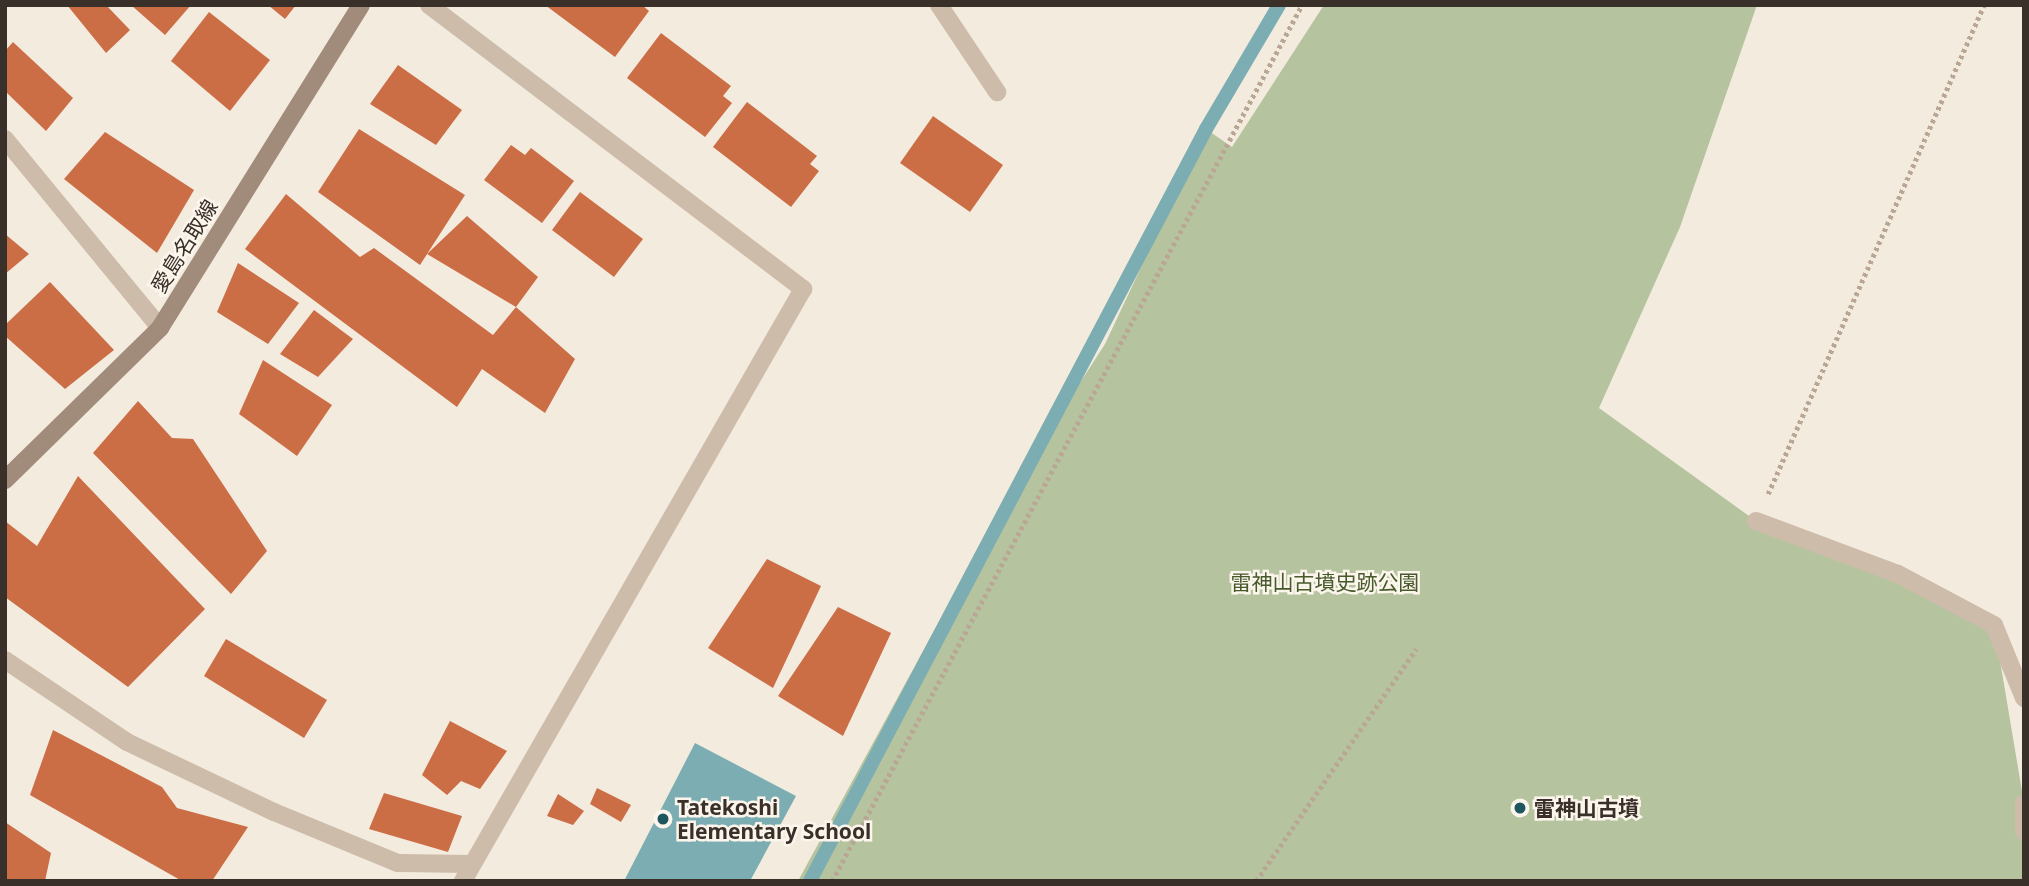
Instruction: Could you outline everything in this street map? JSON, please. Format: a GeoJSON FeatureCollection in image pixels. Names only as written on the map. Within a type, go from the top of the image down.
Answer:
{"type":"FeatureCollection","features":[{"type":"Feature","properties":{"kind":"main road","name":"愛島名取線"},"geometry":{"type":"LineString","coordinates":[[5,480],[160,328],[361,5]]}},
{"type":"Feature","properties":{"kind":"street"},"geometry":{"type":"LineString","coordinates":[[429,5],[803,289],[463,881]]}},
{"type":"Feature","properties":{"kind":"street"},"geometry":{"type":"LineString","coordinates":[[939,5],[997,92]]}},
{"type":"Feature","properties":{"kind":"street"},"geometry":{"type":"LineString","coordinates":[[5,139],[160,328]]}},
{"type":"Feature","properties":{"kind":"street"},"geometry":{"type":"LineString","coordinates":[[1756,521],[1898,574],[1994,625],[2024,698]]}},
{"type":"Feature","properties":{"kind":"street"},"geometry":{"type":"LineString","coordinates":[[5,660],[127,742],[274,812],[398,863],[472,864]]}},
{"type":"Feature","properties":{"kind":"street"},"geometry":{"type":"LineString","coordinates":[[2024,803],[2024,831]]}},
{"type":"Feature","properties":{"kind":"path"},"geometry":{"type":"LineString","coordinates":[[832,881],[1302,5]]}},
{"type":"Feature","properties":{"kind":"path"},"geometry":{"type":"LineString","coordinates":[[1756,521],[1984,5]]}},
{"type":"Feature","properties":{"kind":"path"},"geometry":{"type":"LineString","coordinates":[[1256,881],[1416,649]]}},
{"type":"Feature","properties":{"kind":"green space","name":"雷神山古墳史跡公園"},"geometry":{"type":"Polygon","coordinates":[[[1324,5],[1757,5],[1680,227],[1599,408],[1756,521],[1994,625],[2024,803],[2024,881],[798,881],[1010,491],[1105,344],[1206,129],[1232,147],[1324,5]]]}},
{"type":"Feature","properties":{"kind":"water"},"geometry":{"type":"Polygon","coordinates":[[[695,743],[796,796],[750,881],[624,881],[695,743]]]}},
{"type":"Feature","properties":{"kind":"building"},"geometry":{"type":"Polygon","coordinates":[[[67,5],[106,5],[130,30],[106,53],[67,5]]]}},
{"type":"Feature","properties":{"kind":"building"},"geometry":{"type":"Polygon","coordinates":[[[131,5],[191,5],[165,35],[131,5]]]}},
{"type":"Feature","properties":{"kind":"building"},"geometry":{"type":"Polygon","coordinates":[[[268,5],[296,5],[285,19],[268,5]]]}},
{"type":"Feature","properties":{"kind":"building"},"geometry":{"type":"Polygon","coordinates":[[[545,5],[642,5],[649,11],[615,57],[545,5]]]}},
{"type":"Feature","properties":{"kind":"building"},"geometry":{"type":"Polygon","coordinates":[[[209,12],[270,60],[230,111],[171,61],[209,12]]]}},
{"type":"Feature","properties":{"kind":"building"},"geometry":{"type":"Polygon","coordinates":[[[661,33],[731,86],[723,96],[732,103],[705,137],[627,78],[661,33]]]}},
{"type":"Feature","properties":{"kind":"building"},"geometry":{"type":"Polygon","coordinates":[[[13,42],[73,98],[46,131],[5,91],[5,51],[13,42]]]}},
{"type":"Feature","properties":{"kind":"building"},"geometry":{"type":"Polygon","coordinates":[[[398,65],[462,110],[436,145],[370,104],[398,65]]]}},
{"type":"Feature","properties":{"kind":"building"},"geometry":{"type":"Polygon","coordinates":[[[747,102],[817,156],[810,164],[819,171],[791,207],[713,147],[747,102]]]}},
{"type":"Feature","properties":{"kind":"building"},"geometry":{"type":"Polygon","coordinates":[[[933,116],[1003,165],[970,212],[900,163],[933,116]]]}},
{"type":"Feature","properties":{"kind":"building"},"geometry":{"type":"Polygon","coordinates":[[[359,129],[465,195],[420,265],[318,192],[359,129]]]}},
{"type":"Feature","properties":{"kind":"building"},"geometry":{"type":"Polygon","coordinates":[[[105,132],[194,190],[157,253],[64,179],[105,132]]]}},
{"type":"Feature","properties":{"kind":"building"},"geometry":{"type":"Polygon","coordinates":[[[511,145],[525,155],[531,148],[574,181],[542,223],[484,180],[511,145]]]}},
{"type":"Feature","properties":{"kind":"building"},"geometry":{"type":"Polygon","coordinates":[[[580,192],[643,239],[614,277],[552,230],[580,192]]]}},
{"type":"Feature","properties":{"kind":"building"},"geometry":{"type":"Polygon","coordinates":[[[286,194],[360,257],[374,248],[493,335],[516,307],[575,359],[545,413],[482,369],[457,407],[245,249],[286,194]]]}},
{"type":"Feature","properties":{"kind":"building"},"geometry":{"type":"Polygon","coordinates":[[[467,216],[538,277],[516,307],[427,254],[467,216]]]}},
{"type":"Feature","properties":{"kind":"building"},"geometry":{"type":"Polygon","coordinates":[[[5,234],[29,254],[5,274],[5,234]]]}},
{"type":"Feature","properties":{"kind":"building"},"geometry":{"type":"Polygon","coordinates":[[[238,263],[299,303],[268,344],[217,312],[238,263]]]}},
{"type":"Feature","properties":{"kind":"building"},"geometry":{"type":"Polygon","coordinates":[[[50,282],[114,350],[65,389],[5,336],[5,325],[50,282]]]}},
{"type":"Feature","properties":{"kind":"building"},"geometry":{"type":"Polygon","coordinates":[[[314,310],[353,339],[318,377],[280,354],[314,310]]]}},
{"type":"Feature","properties":{"kind":"building"},"geometry":{"type":"Polygon","coordinates":[[[263,360],[332,405],[297,456],[239,414],[263,360]]]}},
{"type":"Feature","properties":{"kind":"building"},"geometry":{"type":"Polygon","coordinates":[[[138,401],[172,438],[193,439],[267,551],[231,594],[93,453],[138,401]]]}},
{"type":"Feature","properties":{"kind":"building"},"geometry":{"type":"Polygon","coordinates":[[[78,476],[205,609],[128,687],[5,597],[5,521],[37,546],[78,476]]]}},
{"type":"Feature","properties":{"kind":"building"},"geometry":{"type":"Polygon","coordinates":[[[767,559],[821,586],[773,688],[708,648],[767,559]]]}},
{"type":"Feature","properties":{"kind":"building"},"geometry":{"type":"Polygon","coordinates":[[[838,607],[891,633],[843,736],[778,696],[838,607]]]}},
{"type":"Feature","properties":{"kind":"building"},"geometry":{"type":"Polygon","coordinates":[[[226,639],[327,700],[304,738],[204,676],[226,639]]]}},
{"type":"Feature","properties":{"kind":"building"},"geometry":{"type":"Polygon","coordinates":[[[450,721],[507,751],[480,789],[461,781],[447,795],[422,775],[450,721]]]}},
{"type":"Feature","properties":{"kind":"building"},"geometry":{"type":"Polygon","coordinates":[[[53,730],[162,787],[177,808],[248,827],[212,881],[182,881],[30,795],[53,730]]]}},
{"type":"Feature","properties":{"kind":"building"},"geometry":{"type":"Polygon","coordinates":[[[597,788],[631,805],[621,822],[590,804],[597,788]]]}},
{"type":"Feature","properties":{"kind":"building"},"geometry":{"type":"Polygon","coordinates":[[[384,793],[462,816],[448,852],[369,829],[384,793]]]}},
{"type":"Feature","properties":{"kind":"building"},"geometry":{"type":"Polygon","coordinates":[[[558,794],[584,811],[573,825],[547,816],[558,794]]]}},
{"type":"Feature","properties":{"kind":"building"},"geometry":{"type":"Polygon","coordinates":[[[5,822],[51,853],[45,881],[5,881],[5,822]]]}},
{"type":"Feature","properties":{"kind":"waterway"},"geometry":{"type":"LineString","coordinates":[[810,881],[1206,129],[1279,5]]}},
{"type":"Feature","properties":{"kind":"place","name":"雷神山古墳"},"geometry":{"type":"Point","coordinates":[1520,808]}},
{"type":"Feature","properties":{"kind":"place","name":"Tatekoshi Elementary School"},"geometry":{"type":"Point","coordinates":[663,819]}}]}
